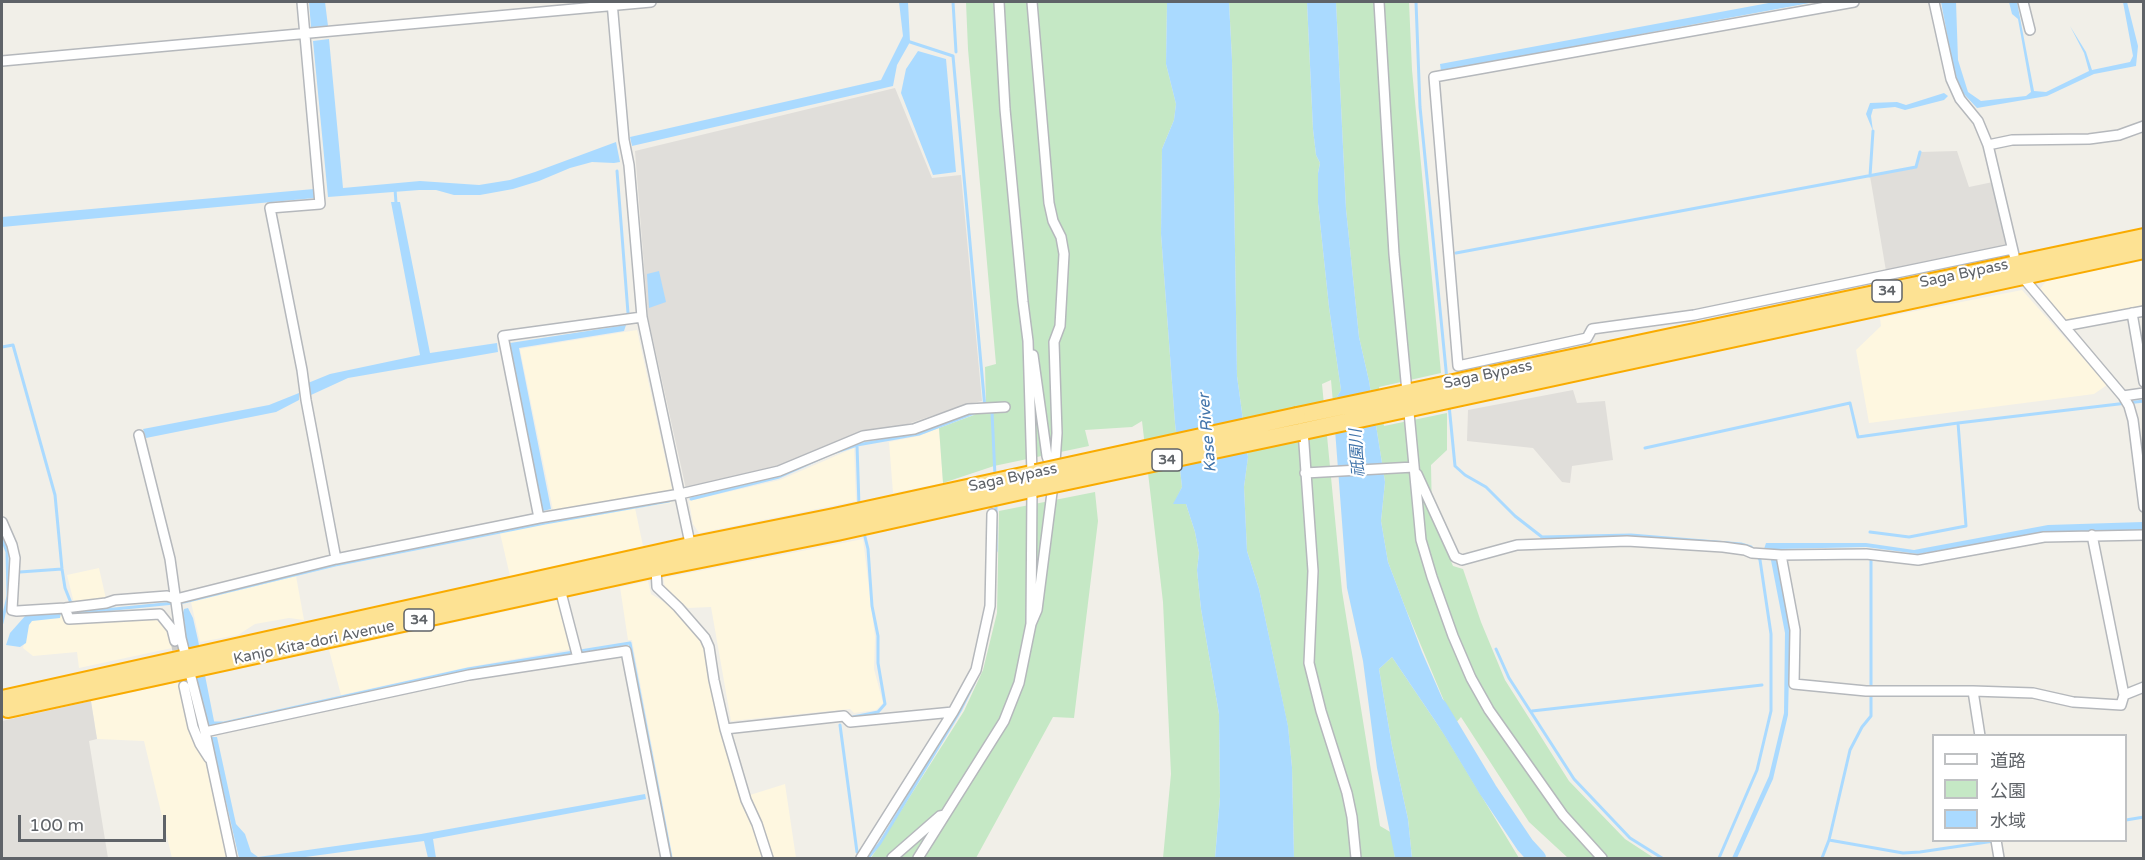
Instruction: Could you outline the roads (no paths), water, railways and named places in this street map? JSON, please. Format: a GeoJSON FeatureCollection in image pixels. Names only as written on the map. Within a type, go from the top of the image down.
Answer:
{"type":"FeatureCollection","features":[{"type":"Feature","properties":{"kind":"highway","name":"Saga Bypass"},"geometry":{"type":"LineString","coordinates":[[836,524],[1632,352],[2017,262],[2144,237]]}},
{"type":"Feature","properties":{"kind":"highway","name":"Saga Bypass"},"geometry":{"type":"LineString","coordinates":[[2017,262],[2144,250]]}},
{"type":"Feature","properties":{"kind":"highway","name":"Kanjo Kita-dori Avenue"},"geometry":{"type":"LineString","coordinates":[[2,699],[186,671],[691,553],[836,524]]}},
{"type":"Feature","properties":{"kind":"highway","name":"Kanjo Kita-dori Avenue"},"geometry":{"type":"LineString","coordinates":[[2,710],[560,589],[656,567],[691,553]]}},
{"type":"Feature","properties":{"kind":"street"},"geometry":{"type":"LineString","coordinates":[[302,2],[320,204],[270,208],[336,559]]}},
{"type":"Feature","properties":{"kind":"street"},"geometry":{"type":"LineString","coordinates":[[2,61],[320,33],[612,3],[651,2]]}},
{"type":"Feature","properties":{"kind":"street"},"geometry":{"type":"LineString","coordinates":[[918,858],[1004,721],[1019,683],[1031,624],[1028,341],[1005,110],[999,2]]}},
{"type":"Feature","properties":{"kind":"street"},"geometry":{"type":"LineString","coordinates":[[1031,624],[1038,610],[1054,477],[1057,433],[1054,342],[1060,326],[1064,254],[1061,237],[1053,221],[1049,203],[1032,2]]}},
{"type":"Feature","properties":{"kind":"street"},"geometry":{"type":"LineString","coordinates":[[1379,2],[1394,254],[1421,540],[1453,636],[1471,678],[1489,710],[1563,815],[1602,858]]}},
{"type":"Feature","properties":{"kind":"street"},"geometry":{"type":"LineString","coordinates":[[1854,2],[1434,77],[1458,366],[1587,338],[1592,329],[1694,315],[2017,262]]}},
{"type":"Feature","properties":{"kind":"street"},"geometry":{"type":"LineString","coordinates":[[1934,2],[1951,79],[1960,99],[1978,121],[1988,145],[2017,262],[2064,326],[2129,406],[2133,420],[2144,507]]}},
{"type":"Feature","properties":{"kind":"street"},"geometry":{"type":"LineString","coordinates":[[2023,2],[2030,30]]}},
{"type":"Feature","properties":{"kind":"street"},"geometry":{"type":"LineString","coordinates":[[612,3],[642,316],[691,553]]}},
{"type":"Feature","properties":{"kind":"street"},"geometry":{"type":"LineString","coordinates":[[1988,145],[2012,140],[2119,135],[2144,126]]}},
{"type":"Feature","properties":{"kind":"street"},"geometry":{"type":"LineString","coordinates":[[2064,326],[2144,311]]}},
{"type":"Feature","properties":{"kind":"street"},"geometry":{"type":"LineString","coordinates":[[2132,313],[2144,382]]}},
{"type":"Feature","properties":{"kind":"street"},"geometry":{"type":"LineString","coordinates":[[543,517],[503,336],[642,316]]}},
{"type":"Feature","properties":{"kind":"street"},"geometry":{"type":"LineString","coordinates":[[1028,341],[1034,358],[1047,456],[1054,477]]}},
{"type":"Feature","properties":{"kind":"street"},"geometry":{"type":"LineString","coordinates":[[2123,396],[2144,393]]}},
{"type":"Feature","properties":{"kind":"street"},"geometry":{"type":"LineString","coordinates":[[2,522],[15,558],[7,610],[70,607],[115,600],[167,597],[177,603],[336,559],[543,517],[680,494],[779,471],[863,436],[914,429],[968,409],[1005,407]]}},
{"type":"Feature","properties":{"kind":"street"},"geometry":{"type":"LineString","coordinates":[[1302,424],[1313,571],[1309,663],[1321,711],[1347,793],[1356,858]]}},
{"type":"Feature","properties":{"kind":"street"},"geometry":{"type":"LineString","coordinates":[[139,435],[170,559],[193,727],[212,763]]}},
{"type":"Feature","properties":{"kind":"street"},"geometry":{"type":"LineString","coordinates":[[1305,474],[1414,467]]}},
{"type":"Feature","properties":{"kind":"street"},"geometry":{"type":"LineString","coordinates":[[1414,467],[1455,557],[1462,560],[1517,545],[1628,541],[1711,546],[1781,555],[1871,554],[1918,560],[2044,537],[2144,535]]}},
{"type":"Feature","properties":{"kind":"street"},"geometry":{"type":"LineString","coordinates":[[861,858],[953,712],[976,670],[990,606],[992,514]]}},
{"type":"Feature","properties":{"kind":"street"},"geometry":{"type":"LineString","coordinates":[[1781,555],[1795,630],[1794,684],[1866,691],[2033,693],[2073,702],[2121,705],[2124,695],[2092,535]]}},
{"type":"Feature","properties":{"kind":"street"},"geometry":{"type":"LineString","coordinates":[[656,567],[657,587],[678,607],[710,647],[714,680],[725,729],[746,800],[768,858]]}},
{"type":"Feature","properties":{"kind":"street"},"geometry":{"type":"LineString","coordinates":[[560,589],[577,653]]}},
{"type":"Feature","properties":{"kind":"street"},"geometry":{"type":"LineString","coordinates":[[70,607],[69,619],[160,614],[172,629],[175,641]]}},
{"type":"Feature","properties":{"kind":"street"},"geometry":{"type":"LineString","coordinates":[[205,732],[577,653],[626,651],[666,858]]}},
{"type":"Feature","properties":{"kind":"street"},"geometry":{"type":"LineString","coordinates":[[186,671],[205,732],[232,858]]}},
{"type":"Feature","properties":{"kind":"street"},"geometry":{"type":"LineString","coordinates":[[2124,695],[2144,687]]}},
{"type":"Feature","properties":{"kind":"street"},"geometry":{"type":"LineString","coordinates":[[1973,691],[1980,734]]}},
{"type":"Feature","properties":{"kind":"street"},"geometry":{"type":"LineString","coordinates":[[725,729],[844,716],[850,722],[953,712]]}},
{"type":"Feature","properties":{"kind":"street"},"geometry":{"type":"LineString","coordinates":[[892,858],[940,816],[947,814]]}},
{"type":"Feature","properties":{"kind":"street"},"geometry":{"type":"LineString","coordinates":[[1996,844],[1999,858]]}},
{"type":"Feature","properties":{"kind":"water"},"geometry":{"type":"Polygon","coordinates":[[[309,2],[325,2],[328,26],[311,27],[309,2]]]}},
{"type":"Feature","properties":{"kind":"water"},"geometry":{"type":"Polygon","coordinates":[[[899,2],[908,2],[910,42],[897,65],[893,86],[632,146],[630,137],[881,80],[903,36],[899,2]]]}},
{"type":"Feature","properties":{"kind":"water","name":"Kase River"},"geometry":{"type":"Polygon","coordinates":[[[1167,2],[1229,2],[1237,376],[1248,457],[1244,487],[1247,551],[1259,589],[1288,726],[1292,767],[1294,858],[1215,858],[1220,797],[1219,714],[1201,609],[1197,570],[1199,553],[1195,532],[1186,504],[1173,504],[1182,487],[1161,234],[1162,149],[1174,120],[1176,104],[1166,64],[1167,2]]]}},
{"type":"Feature","properties":{"kind":"water"},"geometry":{"type":"Polygon","coordinates":[[[1307,2],[1336,2],[1346,209],[1359,337],[1369,381],[1385,482],[1381,521],[1388,562],[1422,652],[1454,725],[1444,734],[1392,657],[1379,669],[1392,746],[1408,819],[1412,858],[1395,858],[1377,768],[1363,661],[1347,588],[1333,403],[1341,390],[1318,203],[1320,163],[1316,155],[1313,129],[1307,2]]]}},
{"type":"Feature","properties":{"kind":"water"},"geometry":{"type":"Polygon","coordinates":[[[1774,2],[1815,2],[1441,71],[1440,64],[1774,2]]]}},
{"type":"Feature","properties":{"kind":"water"},"geometry":{"type":"Polygon","coordinates":[[[1941,2],[1956,2],[1958,60],[1968,92],[1981,101],[2026,96],[2031,92],[2018,19],[2012,14],[2009,2],[2017,2],[2034,91],[2046,92],[2089,71],[2084,53],[2070,26],[2086,52],[2092,70],[2130,62],[2133,56],[2123,2],[2127,2],[2138,46],[2136,66],[2094,74],[2047,96],[1977,108],[1963,93],[1954,71],[1941,2]]]}},
{"type":"Feature","properties":{"kind":"water"},"geometry":{"type":"Polygon","coordinates":[[[329,39],[343,188],[420,181],[479,185],[510,180],[616,142],[620,162],[592,162],[513,189],[480,195],[454,195],[436,190],[419,190],[328,197],[313,41],[329,39]]]}},
{"type":"Feature","properties":{"kind":"water"},"geometry":{"type":"Polygon","coordinates":[[[918,51],[946,59],[956,172],[933,175],[901,93],[906,69],[918,51]]]}},
{"type":"Feature","properties":{"kind":"water"},"geometry":{"type":"Polygon","coordinates":[[[1944,93],[1948,96],[1944,100],[1905,110],[1895,107],[1873,109],[1871,116],[1873,131],[1866,114],[1870,103],[1897,102],[1906,105],[1944,93]]]}},
{"type":"Feature","properties":{"kind":"water"},"geometry":{"type":"Polygon","coordinates":[[[314,189],[315,198],[2,227],[2,217],[314,189]]]}},
{"type":"Feature","properties":{"kind":"water"},"geometry":{"type":"Polygon","coordinates":[[[391,202],[400,202],[430,353],[497,343],[498,352],[348,378],[311,395],[308,383],[330,374],[420,355],[391,202]]]}},
{"type":"Feature","properties":{"kind":"water"},"geometry":{"type":"Polygon","coordinates":[[[659,271],[666,302],[649,308],[647,274],[659,271]]]}},
{"type":"Feature","properties":{"kind":"water"},"geometry":{"type":"Polygon","coordinates":[[[626,325],[624,331],[519,348],[551,509],[543,511],[510,343],[626,325]]]}},
{"type":"Feature","properties":{"kind":"water"},"geometry":{"type":"Polygon","coordinates":[[[299,393],[299,400],[276,412],[146,438],[143,429],[269,405],[299,393]]]}},
{"type":"Feature","properties":{"kind":"water"},"geometry":{"type":"Polygon","coordinates":[[[2143,522],[2143,531],[2050,532],[1918,554],[1866,547],[1778,549],[1777,560],[1790,631],[1788,715],[1773,779],[1737,858],[1732,858],[1769,776],[1784,713],[1785,633],[1769,550],[1764,549],[1766,543],[1866,543],[1914,550],[2048,525],[2143,522]]]}},
{"type":"Feature","properties":{"kind":"water"},"geometry":{"type":"Polygon","coordinates":[[[188,608],[193,618],[215,726],[209,728],[187,643],[183,613],[184,609],[188,608]]]}},
{"type":"Feature","properties":{"kind":"water"},"geometry":{"type":"Polygon","coordinates":[[[61,613],[60,618],[32,621],[29,625],[26,643],[20,647],[6,645],[10,633],[26,615],[61,613]]]}},
{"type":"Feature","properties":{"kind":"water"},"geometry":{"type":"Polygon","coordinates":[[[211,737],[217,737],[236,824],[245,834],[251,852],[258,857],[421,834],[645,794],[646,799],[433,839],[436,858],[428,858],[424,841],[298,858],[239,858],[211,737]]]}},
{"type":"Feature","properties":{"kind":"waterway"},"geometry":{"type":"LineString","coordinates":[[953,2],[956,52]]}},
{"type":"Feature","properties":{"kind":"waterway"},"geometry":{"type":"LineString","coordinates":[[1416,2],[1420,107],[1447,380]]}},
{"type":"Feature","properties":{"kind":"waterway"},"geometry":{"type":"LineString","coordinates":[[907,41],[953,56],[985,408]]}},
{"type":"Feature","properties":{"kind":"waterway"},"geometry":{"type":"LineString","coordinates":[[1870,176],[1873,131]]}},
{"type":"Feature","properties":{"kind":"waterway"},"geometry":{"type":"LineString","coordinates":[[1456,253],[1916,167],[1920,152]]}},
{"type":"Feature","properties":{"kind":"waterway"},"geometry":{"type":"LineString","coordinates":[[617,171],[628,313]]}},
{"type":"Feature","properties":{"kind":"waterway"},"geometry":{"type":"LineString","coordinates":[[395,189],[396,203]]}},
{"type":"Feature","properties":{"kind":"waterway"},"geometry":{"type":"LineString","coordinates":[[2,347],[13,345],[55,495],[65,588],[75,613],[184,602],[335,565],[669,501]]}},
{"type":"Feature","properties":{"kind":"waterway"},"geometry":{"type":"LineString","coordinates":[[1645,448],[1850,403],[1858,437],[2144,401]]}},
{"type":"Feature","properties":{"kind":"waterway"},"geometry":{"type":"LineString","coordinates":[[1449,405],[1455,466],[1465,475],[1486,487],[1515,516],[1542,537],[1631,535],[1741,544],[1751,547],[1754,551]]}},
{"type":"Feature","properties":{"kind":"waterway"},"geometry":{"type":"LineString","coordinates":[[990,412],[992,412],[995,476]]}},
{"type":"Feature","properties":{"kind":"waterway"},"geometry":{"type":"LineString","coordinates":[[691,499],[779,477],[857,445],[919,434],[974,413]]}},
{"type":"Feature","properties":{"kind":"waterway"},"geometry":{"type":"LineString","coordinates":[[1870,532],[1909,537],[1966,526],[1958,423]]}},
{"type":"Feature","properties":{"kind":"waterway"},"geometry":{"type":"LineString","coordinates":[[857,445],[859,506]]}},
{"type":"Feature","properties":{"kind":"waterway"},"geometry":{"type":"LineString","coordinates":[[996,503],[996,551]]}},
{"type":"Feature","properties":{"kind":"waterway"},"geometry":{"type":"LineString","coordinates":[[853,717],[878,712],[885,704],[878,663],[878,636],[872,606],[868,549],[864,533]]}},
{"type":"Feature","properties":{"kind":"waterway"},"geometry":{"type":"LineString","coordinates":[[2,539],[7,552],[8,596],[2,623]]}},
{"type":"Feature","properties":{"kind":"waterway"},"geometry":{"type":"LineString","coordinates":[[1822,858],[1829,840],[1850,750],[1862,727],[1871,716],[1871,555]]}},
{"type":"Feature","properties":{"kind":"waterway"},"geometry":{"type":"LineString","coordinates":[[1719,858],[1757,770],[1771,711],[1771,634],[1758,556]]}},
{"type":"Feature","properties":{"kind":"waterway"},"geometry":{"type":"LineString","coordinates":[[20,572],[62,569]]}},
{"type":"Feature","properties":{"kind":"waterway"},"geometry":{"type":"LineString","coordinates":[[983,657],[994,605]]}},
{"type":"Feature","properties":{"kind":"waterway"},"geometry":{"type":"LineString","coordinates":[[212,723],[224,723],[468,669],[630,643],[671,858]]}},
{"type":"Feature","properties":{"kind":"waterway"},"geometry":{"type":"LineString","coordinates":[[1496,649],[1509,678],[1574,779],[1630,838],[1662,858]]}},
{"type":"Feature","properties":{"kind":"waterway"},"geometry":{"type":"LineString","coordinates":[[868,858],[880,843],[960,711],[974,683]]}},
{"type":"Feature","properties":{"kind":"waterway"},"geometry":{"type":"LineString","coordinates":[[1532,711],[1762,685]]}},
{"type":"Feature","properties":{"kind":"waterway","name":"祇園川"},"geometry":{"type":"LineString","coordinates":[[1438,707],[1488,790],[1525,845],[1537,858]]}},
{"type":"Feature","properties":{"kind":"waterway"},"geometry":{"type":"LineString","coordinates":[[840,725],[857,852]]}},
{"type":"Feature","properties":{"kind":"waterway"},"geometry":{"type":"LineString","coordinates":[[2127,820],[2144,817]]}},
{"type":"Feature","properties":{"kind":"waterway"},"geometry":{"type":"LineString","coordinates":[[1829,840],[1903,853],[1987,842]]}},
{"type":"Feature","properties":{"kind":"waterway"},"geometry":{"type":"LineString","coordinates":[[1525,845],[1526,858]]}},
{"type":"Feature","properties":{"kind":"tunnel"},"geometry":{"type":"LineString","coordinates":[[175,641],[184,686]]}}]}
